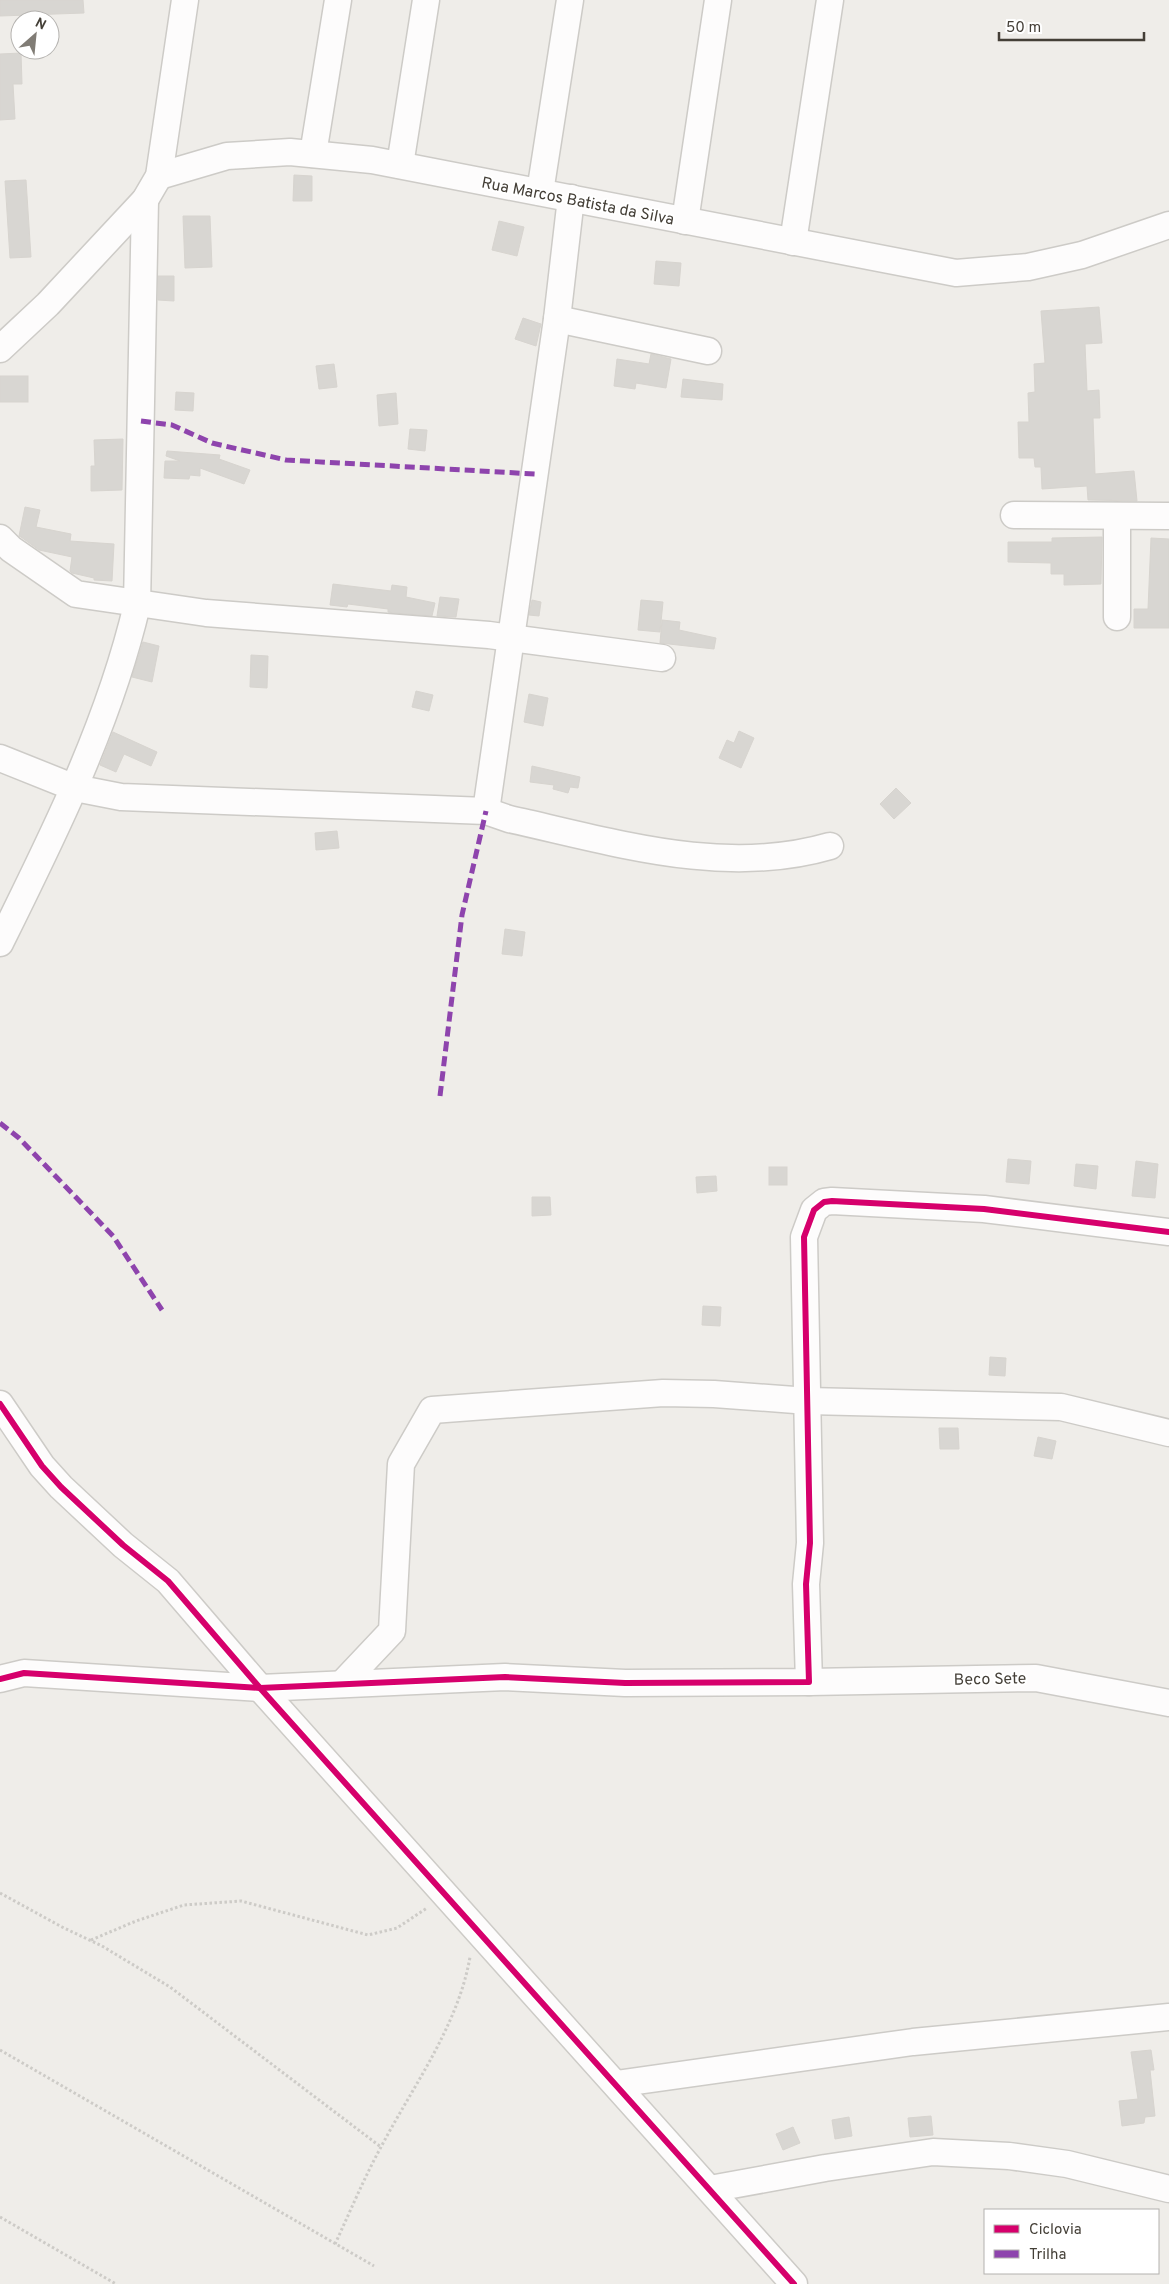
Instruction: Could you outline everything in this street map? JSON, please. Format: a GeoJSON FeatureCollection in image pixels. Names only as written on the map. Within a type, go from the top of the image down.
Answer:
{"type":"FeatureCollection","features":[{"type":"Feature","properties":{"kind":"street"},"geometry":{"type":"LineString","coordinates":[[0,348],[48,304],[145,200],[159,176],[185,0]]}},
{"type":"Feature","properties":{"kind":"street"},"geometry":{"type":"LineString","coordinates":[[313,154],[338,0]]}},
{"type":"Feature","properties":{"kind":"street"},"geometry":{"type":"LineString","coordinates":[[400,166],[426,0]]}},
{"type":"Feature","properties":{"kind":"street"},"geometry":{"type":"LineString","coordinates":[[540,192],[570,0]]}},
{"type":"Feature","properties":{"kind":"street"},"geometry":{"type":"LineString","coordinates":[[685,221],[718,0]]}},
{"type":"Feature","properties":{"kind":"street"},"geometry":{"type":"LineString","coordinates":[[793,242],[830,0]]}},
{"type":"Feature","properties":{"kind":"street","name":"Rua Marcos Batista da Silva"},"geometry":{"type":"LineString","coordinates":[[159,176],[227,156],[290,152],[372,160],[941,272],[1028,267],[1082,255],[1169,225]]}},
{"type":"Feature","properties":{"kind":"street"},"geometry":{"type":"LineString","coordinates":[[486,811],[557,319],[570,198]]}},
{"type":"Feature","properties":{"kind":"street"},"geometry":{"type":"LineString","coordinates":[[0,943],[75,788],[121,661],[137,605],[145,200]]}},
{"type":"Feature","properties":{"kind":"street"},"geometry":{"type":"LineString","coordinates":[[557,319],[708,351]]}},
{"type":"Feature","properties":{"kind":"street"},"geometry":{"type":"LineString","coordinates":[[1014,516],[1169,516]]}},
{"type":"Feature","properties":{"kind":"street"},"geometry":{"type":"LineString","coordinates":[[1116,617],[1117,516]]}},
{"type":"Feature","properties":{"kind":"street"},"geometry":{"type":"LineString","coordinates":[[0,538],[11,549],[76,594],[137,605],[206,614],[512,638],[662,658]]}},
{"type":"Feature","properties":{"kind":"street"},"geometry":{"type":"LineString","coordinates":[[0,758],[75,788],[120,797],[486,811],[509,819],[671,855],[708,857],[772,855],[810,852],[830,846]]}},
{"type":"Feature","properties":{"kind":"street"},"geometry":{"type":"LineString","coordinates":[[809,1682],[806,1584],[810,1543],[804,1237],[810,1217],[824,1202],[854,1201],[984,1209],[1169,1232]]}},
{"type":"Feature","properties":{"kind":"street"},"geometry":{"type":"LineString","coordinates":[[342,1684],[392,1631],[401,1464],[432,1410],[663,1393],[714,1394],[808,1401],[1061,1407],[1169,1433]]}},
{"type":"Feature","properties":{"kind":"street"},"geometry":{"type":"LineString","coordinates":[[0,1404],[42,1466],[61,1487],[123,1545],[168,1581],[260,1688],[794,2284]]}},
{"type":"Feature","properties":{"kind":"street","name":"Beco Sete"},"geometry":{"type":"LineString","coordinates":[[8,1673],[260,1688],[505,1677],[625,1683],[1036,1678],[1169,1703]]}},
{"type":"Feature","properties":{"kind":"street"},"geometry":{"type":"LineString","coordinates":[[616,2084],[913,2042],[1169,2017]]}},
{"type":"Feature","properties":{"kind":"street"},"geometry":{"type":"LineString","coordinates":[[710,2189],[841,2165],[933,2152],[1009,2156],[1067,2164],[1169,2189]]}},
{"type":"Feature","properties":{"kind":"path"},"geometry":{"type":"LineString","coordinates":[[0,1893],[90,1940],[170,1987],[381,2147]]}},
{"type":"Feature","properties":{"kind":"path"},"geometry":{"type":"LineString","coordinates":[[90,1940],[136,1921],[184,1905],[241,1901],[368,1935],[397,1928],[446,1894]]}},
{"type":"Feature","properties":{"kind":"path"},"geometry":{"type":"LineString","coordinates":[[335,2244],[381,2147],[428,2068],[466,1979],[474,1926]]}},
{"type":"Feature","properties":{"kind":"path"},"geometry":{"type":"LineString","coordinates":[[0,2050],[374,2266]]}},
{"type":"Feature","properties":{"kind":"path"},"geometry":{"type":"LineString","coordinates":[[0,2217],[116,2284]]}},
{"type":"Feature","properties":{"kind":"building"},"geometry":{"type":"Polygon","coordinates":[[[0,0],[83,0],[84,13],[60,14],[60,10],[10,10],[10,16],[0,16],[0,0]]]}},
{"type":"Feature","properties":{"kind":"building"},"geometry":{"type":"Polygon","coordinates":[[[0,54],[10,54],[10,60],[21,60],[22,84],[13,84],[15,119],[0,120],[0,54]]]}},
{"type":"Feature","properties":{"kind":"building"},"geometry":{"type":"Polygon","coordinates":[[[294,175],[312,176],[312,201],[293,201],[294,175]]]}},
{"type":"Feature","properties":{"kind":"building"},"geometry":{"type":"Polygon","coordinates":[[[26,180],[31,257],[10,258],[5,181],[26,180]]]}},
{"type":"Feature","properties":{"kind":"building"},"geometry":{"type":"Polygon","coordinates":[[[183,216],[210,216],[212,267],[185,268],[183,216]]]}},
{"type":"Feature","properties":{"kind":"building"},"geometry":{"type":"Polygon","coordinates":[[[499,221],[524,227],[517,256],[492,250],[499,221]]]}},
{"type":"Feature","properties":{"kind":"building"},"geometry":{"type":"Polygon","coordinates":[[[656,261],[681,263],[679,286],[654,284],[656,261]]]}},
{"type":"Feature","properties":{"kind":"building"},"geometry":{"type":"Polygon","coordinates":[[[158,276],[174,276],[174,301],[158,300],[158,276]]]}},
{"type":"Feature","properties":{"kind":"building"},"geometry":{"type":"Polygon","coordinates":[[[1099,307],[1102,343],[1085,344],[1087,391],[1099,390],[1100,418],[1093,418],[1095,474],[1134,471],[1137,501],[1088,500],[1087,486],[1042,489],[1041,467],[1035,467],[1034,458],[1019,458],[1018,422],[1029,422],[1028,393],[1035,392],[1034,364],[1045,363],[1041,311],[1099,307]]]}},
{"type":"Feature","properties":{"kind":"building"},"geometry":{"type":"Polygon","coordinates":[[[523,318],[541,324],[536,346],[515,339],[523,318]]]}},
{"type":"Feature","properties":{"kind":"building"},"geometry":{"type":"Polygon","coordinates":[[[651,354],[671,359],[666,388],[636,383],[635,389],[614,386],[617,359],[649,364],[651,354]]]}},
{"type":"Feature","properties":{"kind":"building"},"geometry":{"type":"Polygon","coordinates":[[[334,364],[337,387],[319,389],[316,366],[334,364]]]}},
{"type":"Feature","properties":{"kind":"building"},"geometry":{"type":"Polygon","coordinates":[[[0,376],[28,376],[28,402],[0,402],[0,376]]]}},
{"type":"Feature","properties":{"kind":"building"},"geometry":{"type":"Polygon","coordinates":[[[683,379],[723,384],[722,400],[681,397],[683,379]]]}},
{"type":"Feature","properties":{"kind":"building"},"geometry":{"type":"Polygon","coordinates":[[[176,392],[194,393],[193,411],[175,410],[176,392]]]}},
{"type":"Feature","properties":{"kind":"building"},"geometry":{"type":"Polygon","coordinates":[[[396,393],[398,424],[379,426],[377,395],[396,393]]]}},
{"type":"Feature","properties":{"kind":"building"},"geometry":{"type":"Polygon","coordinates":[[[410,429],[427,430],[425,451],[408,449],[410,429]]]}},
{"type":"Feature","properties":{"kind":"building"},"geometry":{"type":"Polygon","coordinates":[[[123,439],[122,490],[91,491],[91,466],[95,466],[94,440],[123,439]]]}},
{"type":"Feature","properties":{"kind":"building"},"geometry":{"type":"Polygon","coordinates":[[[167,451],[220,455],[219,459],[250,470],[244,484],[200,468],[200,476],[190,475],[189,479],[164,478],[165,461],[180,461],[166,456],[167,451]]]}},
{"type":"Feature","properties":{"kind":"building"},"geometry":{"type":"Polygon","coordinates":[[[25,507],[40,510],[36,527],[71,534],[70,541],[114,544],[112,581],[94,580],[94,578],[72,573],[70,571],[72,557],[39,550],[19,536],[25,507]]]}},
{"type":"Feature","properties":{"kind":"building"},"geometry":{"type":"Polygon","coordinates":[[[1102,537],[1101,584],[1064,585],[1064,574],[1051,574],[1051,563],[1008,562],[1008,542],[1052,542],[1052,538],[1102,537]]]}},
{"type":"Feature","properties":{"kind":"building"},"geometry":{"type":"Polygon","coordinates":[[[1151,538],[1169,539],[1169,628],[1134,628],[1134,609],[1148,609],[1151,538]]]}},
{"type":"Feature","properties":{"kind":"building"},"geometry":{"type":"Polygon","coordinates":[[[333,584],[391,591],[392,585],[407,587],[406,597],[435,603],[432,616],[394,613],[388,612],[388,609],[348,604],[347,607],[330,605],[333,584]]]}},
{"type":"Feature","properties":{"kind":"building"},"geometry":{"type":"Polygon","coordinates":[[[440,597],[459,599],[456,617],[437,616],[440,597]]]}},
{"type":"Feature","properties":{"kind":"building"},"geometry":{"type":"Polygon","coordinates":[[[532,600],[541,602],[539,616],[529,615],[532,600]]]}},
{"type":"Feature","properties":{"kind":"building"},"geometry":{"type":"Polygon","coordinates":[[[641,600],[663,602],[660,632],[638,630],[641,600]]]}},
{"type":"Feature","properties":{"kind":"building"},"geometry":{"type":"Polygon","coordinates":[[[662,620],[680,622],[679,630],[716,638],[714,649],[660,643],[662,620]]]}},
{"type":"Feature","properties":{"kind":"building"},"geometry":{"type":"Polygon","coordinates":[[[143,642],[159,646],[152,682],[132,677],[143,642]]]}},
{"type":"Feature","properties":{"kind":"building"},"geometry":{"type":"Polygon","coordinates":[[[251,655],[268,656],[267,688],[250,687],[251,655]]]}},
{"type":"Feature","properties":{"kind":"building"},"geometry":{"type":"Polygon","coordinates":[[[416,691],[433,695],[429,711],[412,707],[416,691]]]}},
{"type":"Feature","properties":{"kind":"building"},"geometry":{"type":"Polygon","coordinates":[[[529,694],[548,698],[543,726],[524,722],[529,694]]]}},
{"type":"Feature","properties":{"kind":"building"},"geometry":{"type":"Polygon","coordinates":[[[739,731],[754,738],[741,768],[719,758],[727,740],[734,743],[739,731]]]}},
{"type":"Feature","properties":{"kind":"building"},"geometry":{"type":"Polygon","coordinates":[[[113,732],[157,752],[151,766],[124,754],[116,772],[100,765],[113,732]]]}},
{"type":"Feature","properties":{"kind":"building"},"geometry":{"type":"Polygon","coordinates":[[[532,766],[580,777],[578,788],[570,787],[568,793],[553,789],[554,785],[530,782],[532,766]]]}},
{"type":"Feature","properties":{"kind":"building"},"geometry":{"type":"Polygon","coordinates":[[[896,788],[911,803],[894,819],[880,804],[896,788]]]}},
{"type":"Feature","properties":{"kind":"building"},"geometry":{"type":"Polygon","coordinates":[[[337,831],[339,848],[316,850],[315,833],[337,831]]]}},
{"type":"Feature","properties":{"kind":"building"},"geometry":{"type":"Polygon","coordinates":[[[505,929],[525,932],[522,956],[502,954],[505,929]]]}},
{"type":"Feature","properties":{"kind":"building"},"geometry":{"type":"Polygon","coordinates":[[[1008,1159],[1031,1161],[1029,1184],[1006,1182],[1008,1159]]]}},
{"type":"Feature","properties":{"kind":"building"},"geometry":{"type":"Polygon","coordinates":[[[1136,1161],[1158,1164],[1155,1198],[1132,1196],[1136,1161]]]}},
{"type":"Feature","properties":{"kind":"building"},"geometry":{"type":"Polygon","coordinates":[[[1076,1164],[1098,1166],[1096,1189],[1074,1186],[1076,1164]]]}},
{"type":"Feature","properties":{"kind":"building"},"geometry":{"type":"Polygon","coordinates":[[[769,1167],[787,1167],[787,1185],[769,1185],[769,1167]]]}},
{"type":"Feature","properties":{"kind":"building"},"geometry":{"type":"Polygon","coordinates":[[[716,1176],[717,1191],[697,1193],[696,1177],[716,1176]]]}},
{"type":"Feature","properties":{"kind":"building"},"geometry":{"type":"Polygon","coordinates":[[[532,1197],[550,1197],[551,1215],[532,1216],[532,1197]]]}},
{"type":"Feature","properties":{"kind":"building"},"geometry":{"type":"Polygon","coordinates":[[[703,1306],[721,1307],[720,1326],[702,1325],[703,1306]]]}},
{"type":"Feature","properties":{"kind":"building"},"geometry":{"type":"Polygon","coordinates":[[[990,1357],[1006,1358],[1005,1376],[989,1375],[990,1357]]]}},
{"type":"Feature","properties":{"kind":"building"},"geometry":{"type":"Polygon","coordinates":[[[939,1428],[958,1428],[959,1449],[940,1449],[939,1428]]]}},
{"type":"Feature","properties":{"kind":"building"},"geometry":{"type":"Polygon","coordinates":[[[1038,1437],[1056,1441],[1052,1459],[1034,1456],[1038,1437]]]}},
{"type":"Feature","properties":{"kind":"building"},"geometry":{"type":"Polygon","coordinates":[[[1151,2050],[1154,2070],[1150,2070],[1155,2116],[1145,2117],[1144,2123],[1122,2126],[1119,2101],[1138,2099],[1131,2052],[1151,2050]]]}},
{"type":"Feature","properties":{"kind":"building"},"geometry":{"type":"Polygon","coordinates":[[[931,2116],[933,2135],[910,2137],[908,2118],[931,2116]]]}},
{"type":"Feature","properties":{"kind":"building"},"geometry":{"type":"Polygon","coordinates":[[[849,2117],[852,2136],[835,2139],[832,2120],[849,2117]]]}},
{"type":"Feature","properties":{"kind":"building"},"geometry":{"type":"Polygon","coordinates":[[[793,2127],[800,2143],[783,2150],[776,2134],[793,2127]]]}},
{"type":"Feature","properties":{"kind":"marked path"},"geometry":{"type":"LineString","coordinates":[[141,421],[172,425],[212,443],[286,460],[535,474]]}},
{"type":"Feature","properties":{"kind":"marked path"},"geometry":{"type":"LineString","coordinates":[[440,1096],[462,915],[486,811]]}},
{"type":"Feature","properties":{"kind":"marked path"},"geometry":{"type":"LineString","coordinates":[[0,1123],[19,1138],[113,1236],[162,1310]]}},
{"type":"Feature","properties":{"kind":"cycle path"},"geometry":{"type":"LineString","coordinates":[[0,1679],[24,1673],[260,1688],[505,1677],[625,1683],[809,1682],[806,1584],[810,1543],[804,1237],[814,1210],[824,1202],[832,1201],[984,1209],[1169,1232]]}},
{"type":"Feature","properties":{"kind":"cycle path"},"geometry":{"type":"LineString","coordinates":[[0,1404],[42,1466],[61,1487],[123,1545],[168,1581],[260,1688],[794,2284]]}}]}
